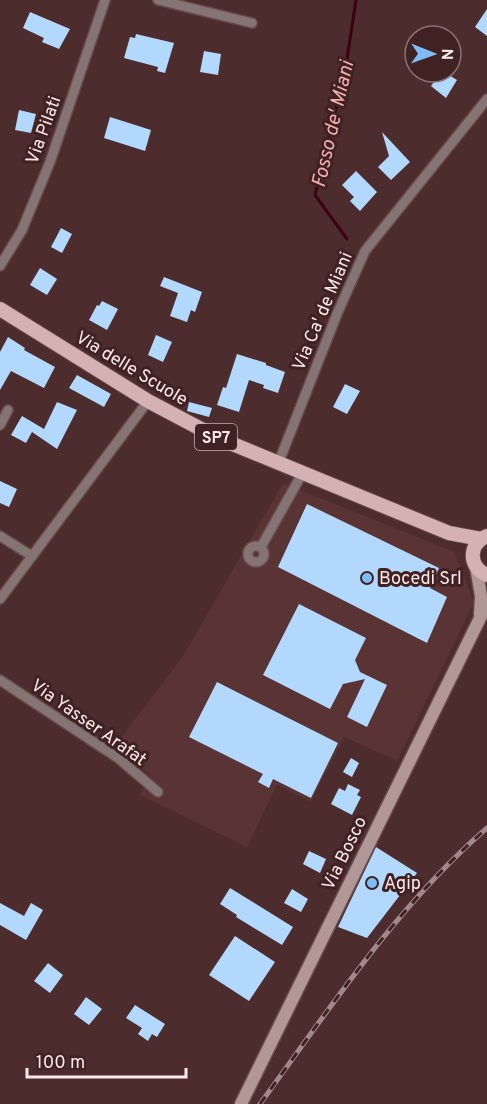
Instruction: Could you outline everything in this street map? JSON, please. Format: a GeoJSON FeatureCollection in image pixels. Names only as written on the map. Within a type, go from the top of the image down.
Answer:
{"type":"FeatureCollection","features":[{"type":"Feature","properties":{"kind":"main road","name":"Via delle Scuole"},"geometry":{"type":"LineString","coordinates":[[0,309],[148,401],[218,438],[449,533],[484,537]]}},
{"type":"Feature","properties":{"kind":"main road","name":"Via delle Scuole"},"geometry":{"type":"LineString","coordinates":[[449,533],[479,568]]}},
{"type":"Feature","properties":{"kind":"main road","name":"Via Bosco"},"geometry":{"type":"LineString","coordinates":[[479,619],[481,596],[479,568],[473,548],[484,537]]}},
{"type":"Feature","properties":{"kind":"main road","name":"Via Bosco"},"geometry":{"type":"LineString","coordinates":[[241,1104],[487,604]]}},
{"type":"Feature","properties":{"kind":"street","name":"Via Pilati"},"geometry":{"type":"LineString","coordinates":[[0,266],[22,230],[50,162],[105,0]]}},
{"type":"Feature","properties":{"kind":"street"},"geometry":{"type":"LineString","coordinates":[[158,0],[252,23]]}},
{"type":"Feature","properties":{"kind":"street","name":"Via Ca' de Miani"},"geometry":{"type":"LineString","coordinates":[[278,464],[337,314],[365,251],[487,99]]}},
{"type":"Feature","properties":{"kind":"street"},"geometry":{"type":"LineString","coordinates":[[0,599],[148,401]]}},
{"type":"Feature","properties":{"kind":"street"},"geometry":{"type":"LineString","coordinates":[[0,425],[8,410]]}},
{"type":"Feature","properties":{"kind":"street"},"geometry":{"type":"LineString","coordinates":[[261,547],[303,474]]}},
{"type":"Feature","properties":{"kind":"street"},"geometry":{"type":"LineString","coordinates":[[0,536],[32,556]]}},
{"type":"Feature","properties":{"kind":"street","name":"Via Yasser Arafat"},"geometry":{"type":"LineString","coordinates":[[0,680],[118,758],[159,792]]}},
{"type":"Feature","properties":{"kind":"shaded area"},"geometry":{"type":"Polygon","coordinates":[[[283,483],[455,552],[474,603],[397,761],[344,737],[311,802],[277,785],[247,847],[140,795],[150,775],[117,743],[183,656],[283,483]]]}},
{"type":"Feature","properties":{"kind":"building"},"geometry":{"type":"Polygon","coordinates":[[[487,9],[487,36],[475,27],[487,9]]]}},
{"type":"Feature","properties":{"kind":"building"},"geometry":{"type":"Polygon","coordinates":[[[30,12],[70,29],[59,49],[42,42],[44,38],[23,28],[30,12]]]}},
{"type":"Feature","properties":{"kind":"building"},"geometry":{"type":"Polygon","coordinates":[[[136,34],[174,43],[165,73],[157,71],[158,67],[124,58],[130,37],[135,38],[136,34]]]}},
{"type":"Feature","properties":{"kind":"building"},"geometry":{"type":"Polygon","coordinates":[[[204,51],[221,54],[218,75],[200,72],[204,51]]]}},
{"type":"Feature","properties":{"kind":"building"},"geometry":{"type":"Polygon","coordinates":[[[432,84],[455,84],[446,98],[431,86],[432,84]]]}},
{"type":"Feature","properties":{"kind":"building"},"geometry":{"type":"Polygon","coordinates":[[[19,110],[36,114],[31,133],[15,130],[19,110]]]}},
{"type":"Feature","properties":{"kind":"building"},"geometry":{"type":"Polygon","coordinates":[[[110,117],[151,130],[145,151],[104,138],[110,117]]]}},
{"type":"Feature","properties":{"kind":"building"},"geometry":{"type":"Polygon","coordinates":[[[382,132],[410,162],[391,180],[378,167],[389,156],[382,132]]]}},
{"type":"Feature","properties":{"kind":"building"},"geometry":{"type":"Polygon","coordinates":[[[356,171],[377,192],[360,211],[350,201],[354,197],[342,185],[356,171]]]}},
{"type":"Feature","properties":{"kind":"building"},"geometry":{"type":"Polygon","coordinates":[[[61,228],[72,234],[62,253],[51,247],[61,228]]]}},
{"type":"Feature","properties":{"kind":"building"},"geometry":{"type":"Polygon","coordinates":[[[40,268],[57,279],[47,295],[30,285],[40,268]]]}},
{"type":"Feature","properties":{"kind":"building"},"geometry":{"type":"Polygon","coordinates":[[[164,277],[202,292],[195,312],[191,310],[187,322],[170,316],[178,293],[160,286],[164,277]]]}},
{"type":"Feature","properties":{"kind":"building"},"geometry":{"type":"Polygon","coordinates":[[[102,301],[118,309],[107,330],[89,320],[97,305],[99,306],[102,301]]]}},
{"type":"Feature","properties":{"kind":"building"},"geometry":{"type":"Polygon","coordinates":[[[156,335],[172,342],[163,362],[148,355],[156,335]]]}},
{"type":"Feature","properties":{"kind":"building"},"geometry":{"type":"Polygon","coordinates":[[[8,337],[25,348],[24,350],[55,367],[44,388],[11,371],[0,390],[0,352],[8,337]]]}},
{"type":"Feature","properties":{"kind":"building"},"geometry":{"type":"Polygon","coordinates":[[[237,354],[285,372],[278,393],[249,380],[239,412],[217,405],[223,387],[226,388],[237,354]]]}},
{"type":"Feature","properties":{"kind":"building"},"geometry":{"type":"Polygon","coordinates":[[[77,375],[111,394],[104,407],[69,388],[77,375]]]}},
{"type":"Feature","properties":{"kind":"building"},"geometry":{"type":"Polygon","coordinates":[[[345,384],[360,391],[347,414],[333,407],[345,384]]]}},
{"type":"Feature","properties":{"kind":"building"},"geometry":{"type":"Polygon","coordinates":[[[57,402],[77,410],[57,449],[32,432],[26,443],[11,435],[22,416],[44,429],[57,402]]]}},
{"type":"Feature","properties":{"kind":"building"},"geometry":{"type":"Polygon","coordinates":[[[189,402],[212,408],[209,417],[187,411],[189,402]]]}},
{"type":"Feature","properties":{"kind":"building"},"geometry":{"type":"Polygon","coordinates":[[[0,481],[17,489],[9,507],[0,503],[0,481]]]}},
{"type":"Feature","properties":{"kind":"building","name":"Bocedi Srl"},"geometry":{"type":"Polygon","coordinates":[[[307,504],[439,568],[430,588],[447,597],[427,643],[278,567],[307,504]]]}},
{"type":"Feature","properties":{"kind":"building"},"geometry":{"type":"Polygon","coordinates":[[[299,604],[366,638],[355,660],[360,672],[387,685],[367,727],[347,717],[365,679],[343,684],[330,709],[263,675],[299,604]]]}},
{"type":"Feature","properties":{"kind":"building"},"geometry":{"type":"Polygon","coordinates":[[[217,682],[338,743],[311,798],[273,779],[269,788],[258,782],[263,774],[189,737],[217,682]]]}},
{"type":"Feature","properties":{"kind":"building"},"geometry":{"type":"Polygon","coordinates":[[[351,758],[359,763],[352,777],[343,772],[351,758]]]}},
{"type":"Feature","properties":{"kind":"building"},"geometry":{"type":"Polygon","coordinates":[[[348,784],[360,790],[357,795],[361,797],[352,815],[331,804],[339,788],[345,791],[348,784]]]}},
{"type":"Feature","properties":{"kind":"building"},"geometry":{"type":"Polygon","coordinates":[[[376,847],[417,873],[367,938],[338,927],[376,847]]]}},
{"type":"Feature","properties":{"kind":"building"},"geometry":{"type":"Polygon","coordinates":[[[309,851],[326,859],[320,873],[303,864],[309,851]]]}},
{"type":"Feature","properties":{"kind":"building"},"geometry":{"type":"Polygon","coordinates":[[[230,888],[293,927],[282,945],[236,917],[237,915],[220,904],[230,888]]]}},
{"type":"Feature","properties":{"kind":"building"},"geometry":{"type":"Polygon","coordinates":[[[292,889],[308,899],[301,912],[284,903],[292,889]]]}},
{"type":"Feature","properties":{"kind":"building"},"geometry":{"type":"Polygon","coordinates":[[[0,903],[24,916],[31,903],[43,910],[26,940],[0,925],[0,903]]]}},
{"type":"Feature","properties":{"kind":"building"},"geometry":{"type":"Polygon","coordinates":[[[235,936],[275,962],[249,1001],[209,975],[235,936]]]}},
{"type":"Feature","properties":{"kind":"building"},"geometry":{"type":"Polygon","coordinates":[[[48,963],[63,975],[50,993],[34,981],[48,963]]]}},
{"type":"Feature","properties":{"kind":"building"},"geometry":{"type":"Polygon","coordinates":[[[86,997],[102,1009],[89,1025],[74,1014],[86,997]]]}},
{"type":"Feature","properties":{"kind":"building"},"geometry":{"type":"Polygon","coordinates":[[[135,1005],[165,1024],[157,1037],[152,1034],[148,1041],[138,1034],[142,1028],[126,1018],[135,1005]]]}},
{"type":"Feature","properties":{"kind":"waterway","name":"Fosso de' Miani"},"geometry":{"type":"LineString","coordinates":[[347,239],[315,195],[345,72],[356,0]]}},
{"type":"Feature","properties":{"kind":"railway"},"geometry":{"type":"LineString","coordinates":[[260,1104],[394,924],[454,858],[487,828]]}},
{"type":"Feature","properties":{"kind":"place","name":"Bocedi Srl"},"geometry":{"type":"Point","coordinates":[367,578]}},
{"type":"Feature","properties":{"kind":"place","name":"Agip"},"geometry":{"type":"Point","coordinates":[372,883]}}]}
